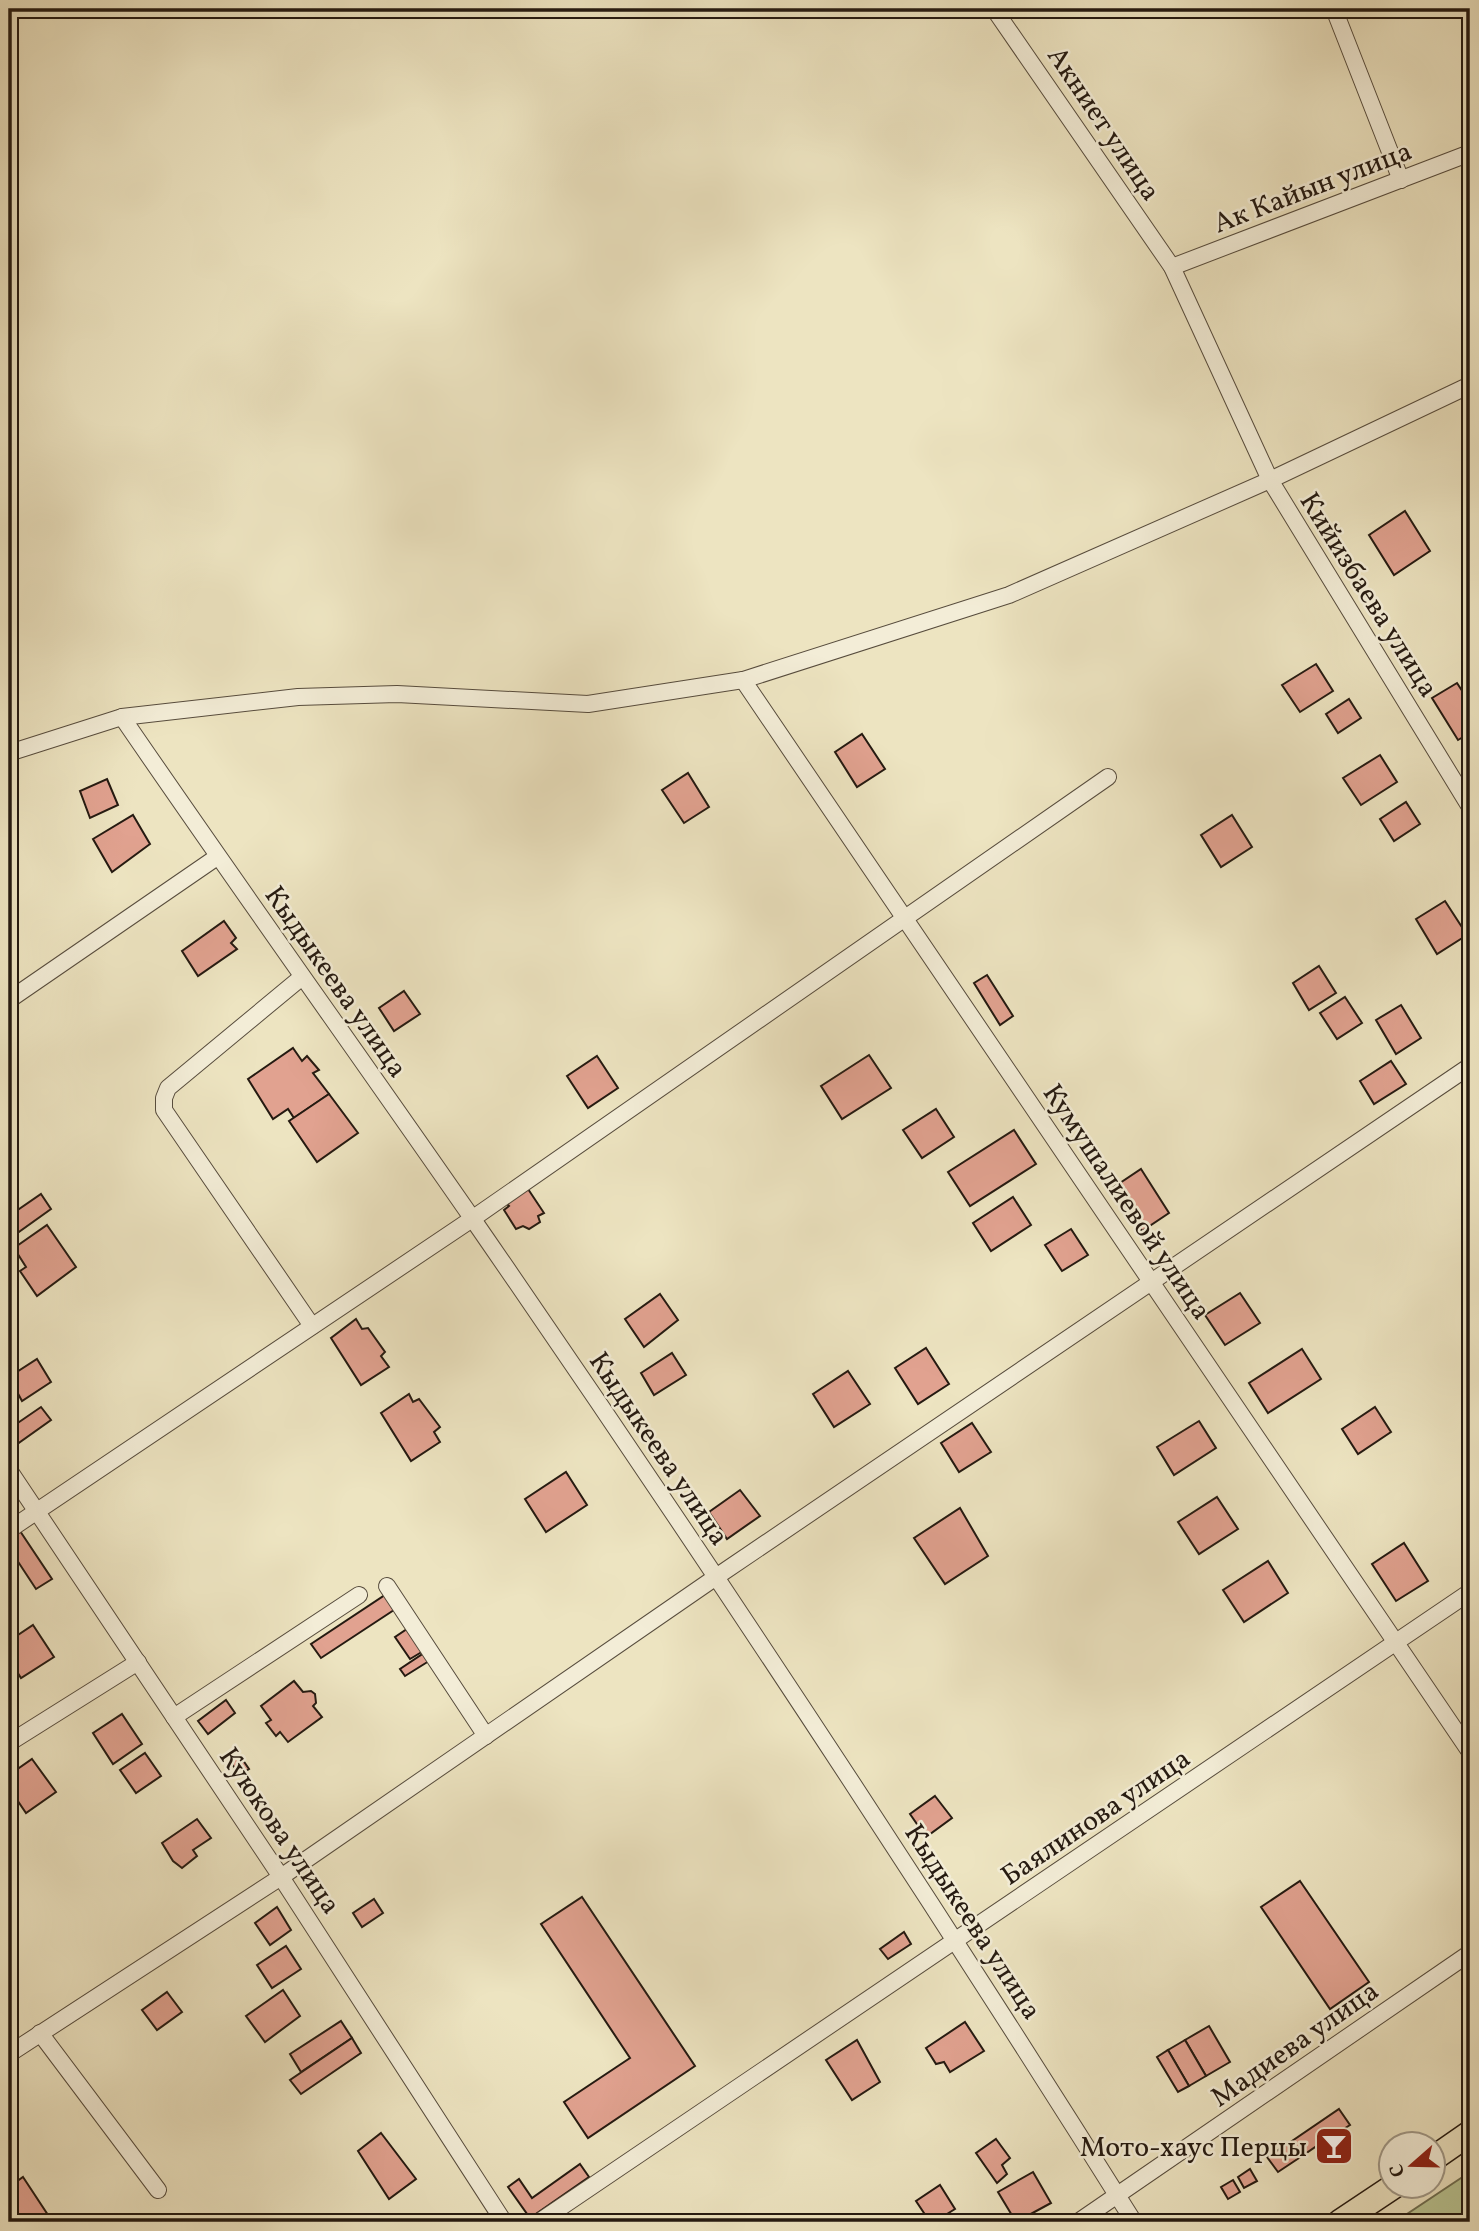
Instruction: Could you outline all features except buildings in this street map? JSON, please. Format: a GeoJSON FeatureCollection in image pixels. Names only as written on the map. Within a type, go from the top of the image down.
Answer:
{"type":"FeatureCollection","features":[{"type":"Feature","properties":{"kind":"main road"},"geometry":{"type":"LineString","coordinates":[[1448,2148],[1470,2133]]}},
{"type":"Feature","properties":{"kind":"main road"},"geometry":{"type":"LineString","coordinates":[[1340,2222],[1378,2197]]}},
{"type":"Feature","properties":{"kind":"street","name":"Акниет улица"},"geometry":{"type":"LineString","coordinates":[[995,9],[1172,267],[1270,480]]}},
{"type":"Feature","properties":{"kind":"street"},"geometry":{"type":"LineString","coordinates":[[1334,9],[1401,180]]}},
{"type":"Feature","properties":{"kind":"street","name":"Ак Кайын улица"},"geometry":{"type":"LineString","coordinates":[[1172,267],[1470,153]]}},
{"type":"Feature","properties":{"kind":"street"},"geometry":{"type":"LineString","coordinates":[[9,753],[122,717],[298,697],[397,694],[588,704],[743,680],[1009,595],[1270,480],[1470,384]]}},
{"type":"Feature","properties":{"kind":"street","name":"Кийизбаева улица"},"geometry":{"type":"LineString","coordinates":[[1270,480],[1470,807]]}},
{"type":"Feature","properties":{"kind":"street","name":"Кумушалиевой улица"},"geometry":{"type":"LineString","coordinates":[[743,680],[1470,1752]]}},
{"type":"Feature","properties":{"kind":"street","name":"Кыдыкеева улица"},"geometry":{"type":"LineString","coordinates":[[122,717],[217,857],[472,1219],[716,1577],[956,1941],[1134,2222]]}},
{"type":"Feature","properties":{"kind":"street"},"geometry":{"type":"LineString","coordinates":[[9,1530],[472,1219],[1108,777]]}},
{"type":"Feature","properties":{"kind":"street"},"geometry":{"type":"LineString","coordinates":[[9,1000],[217,857]]}},
{"type":"Feature","properties":{"kind":"street"},"geometry":{"type":"LineString","coordinates":[[302,976],[167,1088],[164,1110],[312,1326]]}},
{"type":"Feature","properties":{"kind":"street"},"geometry":{"type":"LineString","coordinates":[[9,2054],[281,1877],[716,1577],[1470,1066]]}},
{"type":"Feature","properties":{"kind":"street","name":"Куюкова улица"},"geometry":{"type":"LineString","coordinates":[[9,1470],[281,1877],[504,2222]]}},
{"type":"Feature","properties":{"kind":"street"},"geometry":{"type":"LineString","coordinates":[[387,1586],[486,1736]]}},
{"type":"Feature","properties":{"kind":"street","name":"Баялинова улица"},"geometry":{"type":"LineString","coordinates":[[539,2222],[1470,1592]]}},
{"type":"Feature","properties":{"kind":"street"},"geometry":{"type":"LineString","coordinates":[[174,1717],[359,1595]]}},
{"type":"Feature","properties":{"kind":"street"},"geometry":{"type":"LineString","coordinates":[[9,1743],[138,1662]]}},
{"type":"Feature","properties":{"kind":"street","name":"Мадиева улица"},"geometry":{"type":"LineString","coordinates":[[1078,2222],[1470,1953]]}},
{"type":"Feature","properties":{"kind":"street"},"geometry":{"type":"LineString","coordinates":[[40,2033],[158,2190]]}},
{"type":"Feature","properties":{"kind":"green space"},"geometry":{"type":"Polygon","coordinates":[[[1470,2172],[1470,2222],[1395,2222],[1428,2200],[1448,2200],[1448,2187],[1470,2172]]]}},
{"type":"Feature","properties":{"kind":"place","name":"Мото-хаус Перцы"},"geometry":{"type":"Point","coordinates":[1334,2146]}}]}
